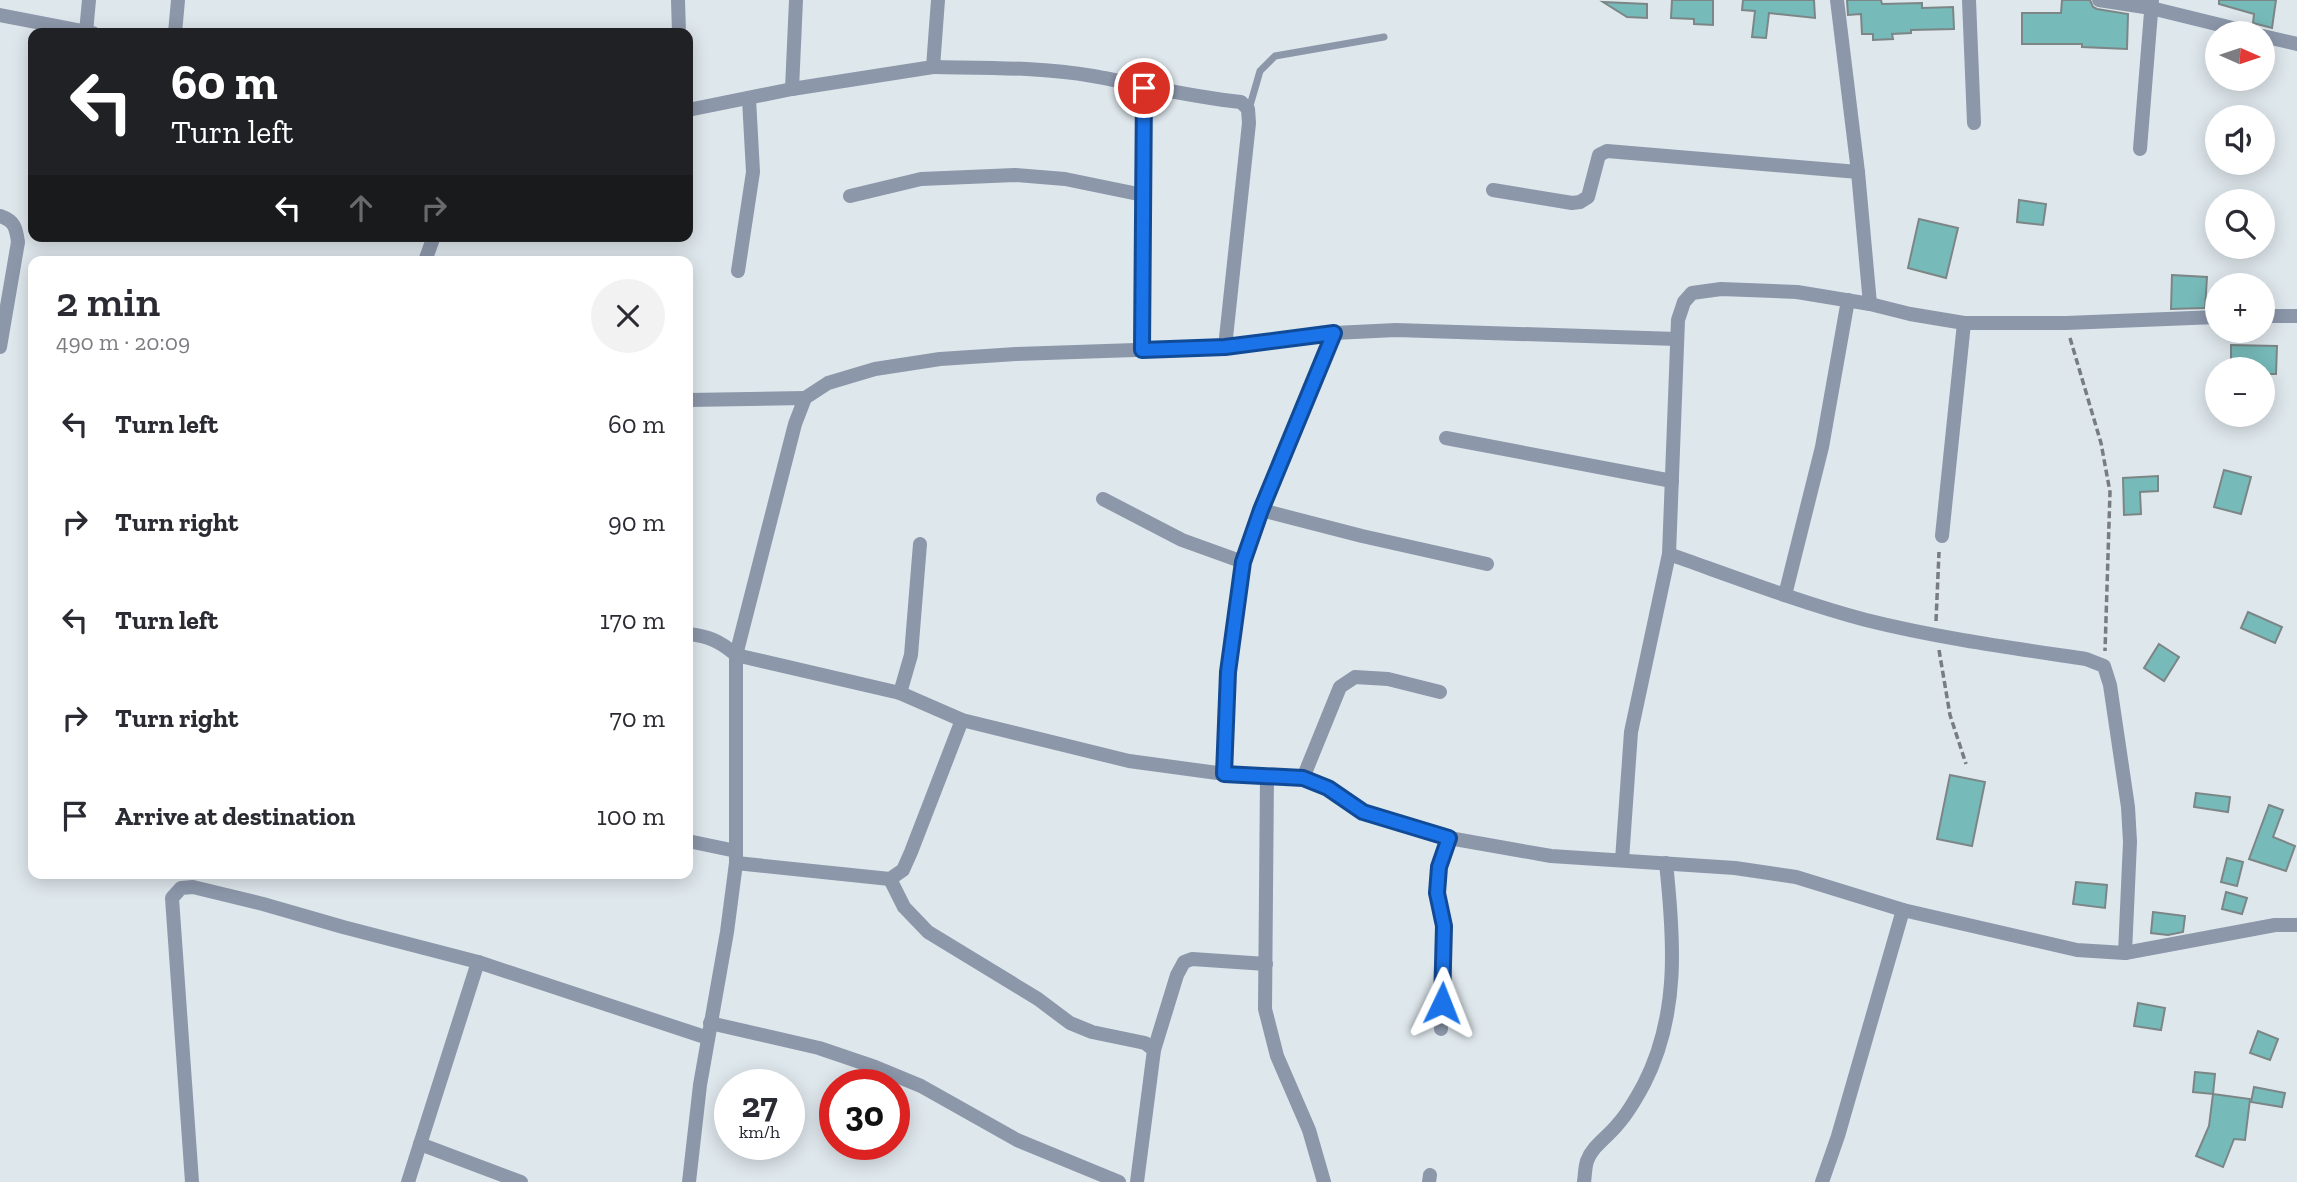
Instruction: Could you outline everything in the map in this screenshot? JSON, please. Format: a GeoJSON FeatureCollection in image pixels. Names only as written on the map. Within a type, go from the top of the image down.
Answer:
{"type":"FeatureCollection","features":[{"type":"Feature","properties":{"kind":"street"},"geometry":{"type":"LineString","coordinates":[[86,28],[89,0]]}},
{"type":"Feature","properties":{"kind":"street"},"geometry":{"type":"LineString","coordinates":[[176,28],[178,0]]}},
{"type":"Feature","properties":{"kind":"street"},"geometry":{"type":"LineString","coordinates":[[678,0],[679,28]]}},
{"type":"Feature","properties":{"kind":"street"},"geometry":{"type":"LineString","coordinates":[[792,89],[796,0]]}},
{"type":"Feature","properties":{"kind":"street"},"geometry":{"type":"LineString","coordinates":[[933,67],[938,0]]}},
{"type":"Feature","properties":{"kind":"street"},"geometry":{"type":"LineString","coordinates":[[1837,0],[1858,172],[1870,304]]}},
{"type":"Feature","properties":{"kind":"street"},"geometry":{"type":"LineString","coordinates":[[1969,0],[1974,123]]}},
{"type":"Feature","properties":{"kind":"street"},"geometry":{"type":"LineString","coordinates":[[2099,0],[2151,4],[2211,21]]}},
{"type":"Feature","properties":{"kind":"street"},"geometry":{"type":"LineString","coordinates":[[2140,149],[2151,4]]}},
{"type":"Feature","properties":{"kind":"street"},"geometry":{"type":"LineString","coordinates":[[0,15],[66,28]]}},
{"type":"Feature","properties":{"kind":"street"},"geometry":{"type":"LineString","coordinates":[[2275,39],[2297,44]]}},
{"type":"Feature","properties":{"kind":"street"},"geometry":{"type":"LineString","coordinates":[[693,109],[792,89],[933,67],[1016,68],[1092,76],[1144,88],[1241,102],[1248,109],[1249,123],[1225,347]]}},
{"type":"Feature","properties":{"kind":"street"},"geometry":{"type":"LineString","coordinates":[[1142,350],[1144,88]]}},
{"type":"Feature","properties":{"kind":"street"},"geometry":{"type":"LineString","coordinates":[[738,271],[753,172],[749,99]]}},
{"type":"Feature","properties":{"kind":"street"},"geometry":{"type":"LineString","coordinates":[[1493,190],[1580,202],[1588,197],[1599,155],[1607,151],[1858,172]]}},
{"type":"Feature","properties":{"kind":"street"},"geometry":{"type":"LineString","coordinates":[[850,196],[921,179],[1015,175],[1065,179],[1143,195]]}},
{"type":"Feature","properties":{"kind":"street"},"geometry":{"type":"LineString","coordinates":[[0,216],[10,219],[16,227],[18,242],[0,347]]}},
{"type":"Feature","properties":{"kind":"street"},"geometry":{"type":"LineString","coordinates":[[1622,860],[1631,732],[1669,554],[1678,320],[1684,302],[1692,293],[1721,289],[1756,289],[1848,300],[1964,323],[2066,323],[2205,317]]}},
{"type":"Feature","properties":{"kind":"street"},"geometry":{"type":"LineString","coordinates":[[1785,595],[1822,447],[1848,300]]}},
{"type":"Feature","properties":{"kind":"street"},"geometry":{"type":"LineString","coordinates":[[2275,316],[2297,316]]}},
{"type":"Feature","properties":{"kind":"street"},"geometry":{"type":"LineString","coordinates":[[1942,536],[1964,323]]}},
{"type":"Feature","properties":{"kind":"street"},"geometry":{"type":"LineString","coordinates":[[693,400],[805,398],[828,383],[874,369],[940,359],[1225,347],[1334,333],[1396,330],[1677,339]]}},
{"type":"Feature","properties":{"kind":"street"},"geometry":{"type":"LineString","coordinates":[[1224,774],[1228,672],[1243,562],[1261,510],[1334,333]]}},
{"type":"Feature","properties":{"kind":"street"},"geometry":{"type":"LineString","coordinates":[[689,1182],[736,857],[736,654],[795,424],[805,398]]}},
{"type":"Feature","properties":{"kind":"street"},"geometry":{"type":"LineString","coordinates":[[1446,438],[1672,481]]}},
{"type":"Feature","properties":{"kind":"street"},"geometry":{"type":"LineString","coordinates":[[1103,499],[1182,540],[1243,562]]}},
{"type":"Feature","properties":{"kind":"street"},"geometry":{"type":"LineString","coordinates":[[1261,510],[1487,564]]}},
{"type":"Feature","properties":{"kind":"street"},"geometry":{"type":"LineString","coordinates":[[900,693],[911,655],[920,544]]}},
{"type":"Feature","properties":{"kind":"street"},"geometry":{"type":"LineString","coordinates":[[1669,554],[1785,595],[1864,619],[1924,633],[2086,659],[2104,666],[2110,685],[2130,842],[2125,953]]}},
{"type":"Feature","properties":{"kind":"street"},"geometry":{"type":"LineString","coordinates":[[693,635],[721,642],[736,654],[900,693],[962,720],[1129,761],[1224,774],[1303,778],[1328,788],[1363,812],[1449,838],[1551,856],[1735,868],[1797,877],[1903,910],[2077,950],[2125,953],[2275,925],[2297,925]]}},
{"type":"Feature","properties":{"kind":"street"},"geometry":{"type":"LineString","coordinates":[[1303,778],[1340,687],[1355,677],[1388,679],[1440,692]]}},
{"type":"Feature","properties":{"kind":"street"},"geometry":{"type":"LineString","coordinates":[[693,843],[736,857],[890,879],[903,870],[962,720]]}},
{"type":"Feature","properties":{"kind":"street"},"geometry":{"type":"LineString","coordinates":[[1268,775],[1265,1009],[1277,1056],[1308,1130],[1324,1182]]}},
{"type":"Feature","properties":{"kind":"street"},"geometry":{"type":"LineString","coordinates":[[1441,1029],[1444,926],[1437,893],[1439,867],[1449,838]]}},
{"type":"Feature","properties":{"kind":"street"},"geometry":{"type":"LineString","coordinates":[[1584,1182],[1587,1161],[1594,1148],[1618,1124],[1644,1084],[1665,1033],[1671,996],[1672,921],[1666,863]]}},
{"type":"Feature","properties":{"kind":"street"},"geometry":{"type":"LineString","coordinates":[[890,879],[904,907],[928,932],[1038,999],[1070,1023],[1092,1032],[1145,1043],[1154,1050]]}},
{"type":"Feature","properties":{"kind":"street"},"geometry":{"type":"LineString","coordinates":[[192,1182],[172,898],[181,888],[193,887],[478,962],[709,1031],[819,1048],[921,1086],[1017,1140],[1119,1182]]}},
{"type":"Feature","properties":{"kind":"street"},"geometry":{"type":"LineString","coordinates":[[1822,1182],[1838,1136],[1903,910]]}},
{"type":"Feature","properties":{"kind":"street"},"geometry":{"type":"LineString","coordinates":[[1137,1182],[1154,1050],[1177,975],[1184,961],[1192,959],[1266,964]]}},
{"type":"Feature","properties":{"kind":"street"},"geometry":{"type":"LineString","coordinates":[[408,1182],[478,962]]}},
{"type":"Feature","properties":{"kind":"street"},"geometry":{"type":"LineString","coordinates":[[420,1144],[521,1182]]}},
{"type":"Feature","properties":{"kind":"lane"},"geometry":{"type":"LineString","coordinates":[[1248,109],[1260,71],[1275,56],[1384,37]]}},
{"type":"Feature","properties":{"kind":"path"},"geometry":{"type":"LineString","coordinates":[[2066,323],[2101,443],[2110,492],[2104,666]]}},
{"type":"Feature","properties":{"kind":"building"},"geometry":{"type":"Polygon","coordinates":[[[1672,0],[1713,0],[1713,25],[1694,24],[1694,19],[1671,18],[1672,0]]]}},
{"type":"Feature","properties":{"kind":"building"},"geometry":{"type":"Polygon","coordinates":[[[1743,0],[1814,0],[1815,18],[1769,13],[1766,38],[1752,37],[1755,11],[1742,10],[1743,0]]]}},
{"type":"Feature","properties":{"kind":"building"},"geometry":{"type":"Polygon","coordinates":[[[1847,0],[1881,0],[1882,4],[1922,3],[1922,8],[1953,7],[1954,29],[1911,30],[1911,33],[1892,34],[1893,39],[1873,40],[1873,34],[1862,34],[1861,14],[1848,15],[1847,0]]]}},
{"type":"Feature","properties":{"kind":"building"},"geometry":{"type":"Polygon","coordinates":[[[2062,0],[2090,0],[2097,9],[2128,14],[2127,49],[2082,47],[2082,44],[2022,44],[2022,13],[2061,13],[2062,0]]]}},
{"type":"Feature","properties":{"kind":"building"},"geometry":{"type":"Polygon","coordinates":[[[2219,0],[2276,0],[2273,21],[2253,21],[2254,14],[2219,4],[2219,0]]]}},
{"type":"Feature","properties":{"kind":"building"},"geometry":{"type":"Polygon","coordinates":[[[1603,2],[1647,4],[1647,18],[1627,17],[1603,2]]]}},
{"type":"Feature","properties":{"kind":"building"},"geometry":{"type":"Polygon","coordinates":[[[2019,200],[2046,204],[2043,225],[2017,222],[2019,200]]]}},
{"type":"Feature","properties":{"kind":"building"},"geometry":{"type":"Polygon","coordinates":[[[1919,219],[1958,228],[1946,278],[1908,268],[1919,219]]]}},
{"type":"Feature","properties":{"kind":"building"},"geometry":{"type":"Polygon","coordinates":[[[2172,275],[2205,277],[2205,308],[2171,309],[2172,275]]]}},
{"type":"Feature","properties":{"kind":"building"},"geometry":{"type":"Polygon","coordinates":[[[2231,345],[2277,346],[2276,374],[2275,357],[2231,357],[2231,345]]]}},
{"type":"Feature","properties":{"kind":"building"},"geometry":{"type":"Polygon","coordinates":[[[2224,470],[2251,477],[2241,514],[2214,507],[2224,470]]]}},
{"type":"Feature","properties":{"kind":"building"},"geometry":{"type":"Polygon","coordinates":[[[2158,476],[2158,491],[2140,492],[2141,514],[2124,515],[2123,478],[2158,476]]]}},
{"type":"Feature","properties":{"kind":"building"},"geometry":{"type":"Polygon","coordinates":[[[2248,612],[2282,627],[2275,643],[2241,628],[2248,612]]]}},
{"type":"Feature","properties":{"kind":"building"},"geometry":{"type":"Polygon","coordinates":[[[2159,644],[2179,657],[2164,681],[2144,668],[2159,644]]]}},
{"type":"Feature","properties":{"kind":"building"},"geometry":{"type":"Polygon","coordinates":[[[1950,775],[1985,782],[1972,846],[1937,839],[1950,775]]]}},
{"type":"Feature","properties":{"kind":"building"},"geometry":{"type":"Polygon","coordinates":[[[2196,793],[2230,797],[2228,812],[2194,807],[2196,793]]]}},
{"type":"Feature","properties":{"kind":"building"},"geometry":{"type":"Polygon","coordinates":[[[2269,805],[2283,810],[2273,837],[2295,846],[2286,871],[2249,859],[2269,805]]]}},
{"type":"Feature","properties":{"kind":"building"},"geometry":{"type":"Polygon","coordinates":[[[2227,858],[2243,862],[2237,886],[2221,882],[2227,858]]]}},
{"type":"Feature","properties":{"kind":"building"},"geometry":{"type":"Polygon","coordinates":[[[2076,882],[2107,885],[2105,908],[2073,904],[2076,882]]]}},
{"type":"Feature","properties":{"kind":"building"},"geometry":{"type":"Polygon","coordinates":[[[2226,892],[2247,898],[2242,914],[2222,909],[2226,892]]]}},
{"type":"Feature","properties":{"kind":"building"},"geometry":{"type":"Polygon","coordinates":[[[2153,912],[2185,916],[2183,932],[2168,935],[2151,933],[2153,912]]]}},
{"type":"Feature","properties":{"kind":"building"},"geometry":{"type":"Polygon","coordinates":[[[2138,1003],[2165,1008],[2161,1030],[2134,1026],[2138,1003]]]}},
{"type":"Feature","properties":{"kind":"building"},"geometry":{"type":"Polygon","coordinates":[[[2258,1031],[2278,1039],[2270,1060],[2250,1053],[2258,1031]]]}},
{"type":"Feature","properties":{"kind":"building"},"geometry":{"type":"Polygon","coordinates":[[[2195,1072],[2215,1074],[2213,1094],[2193,1092],[2195,1072]]]}},
{"type":"Feature","properties":{"kind":"building"},"geometry":{"type":"Polygon","coordinates":[[[2254,1087],[2285,1093],[2282,1107],[2251,1102],[2254,1087]]]}},
{"type":"Feature","properties":{"kind":"building"},"geometry":{"type":"Polygon","coordinates":[[[2213,1094],[2250,1099],[2245,1140],[2234,1139],[2223,1167],[2196,1156],[2209,1126],[2213,1094]]]}},
{"type":"Feature","properties":{"kind":"route"},"geometry":{"type":"LineString","coordinates":[[1144,88],[1142,350],[1225,347],[1334,333],[1261,510],[1243,562],[1228,672],[1224,774],[1303,778],[1328,788],[1363,812],[1449,838],[1439,867],[1437,893],[1444,926],[1442,1003]]}}]}
